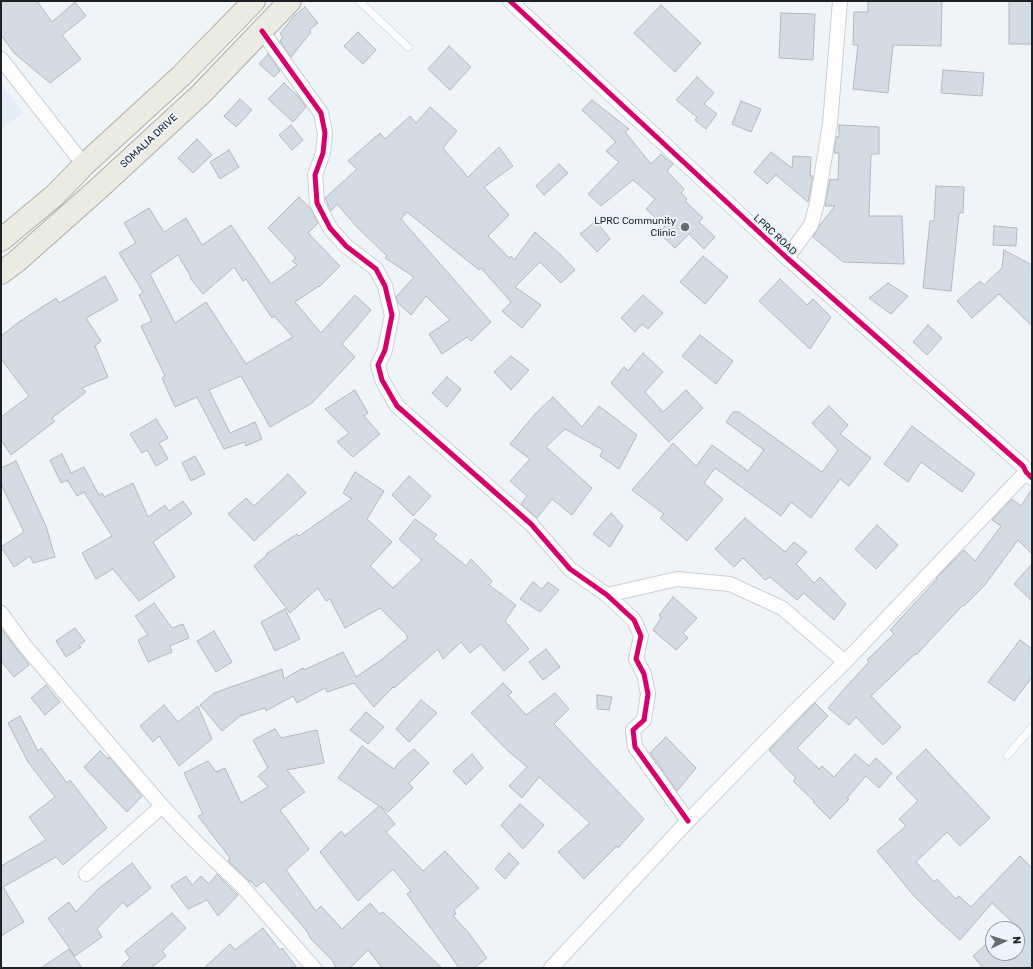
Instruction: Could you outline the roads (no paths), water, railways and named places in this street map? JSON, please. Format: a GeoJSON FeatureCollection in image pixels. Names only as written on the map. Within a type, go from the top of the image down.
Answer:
{"type":"FeatureCollection","features":[{"type":"Feature","properties":{"kind":"main road"},"geometry":{"type":"LineString","coordinates":[[1,240],[55,195],[84,165],[181,76],[254,1]]}},
{"type":"Feature","properties":{"kind":"main road","name":"SOMALIA DRIVE"},"geometry":{"type":"LineString","coordinates":[[1,273],[17,262],[201,94],[290,1]]}},
{"type":"Feature","properties":{"kind":"street","name":"LPRC ROAD"},"geometry":{"type":"LineString","coordinates":[[510,1],[787,258],[1028,468]]}},
{"type":"Feature","properties":{"kind":"street"},"geometry":{"type":"LineString","coordinates":[[787,258],[811,225],[817,203],[830,124],[840,1]]}},
{"type":"Feature","properties":{"kind":"street"},"geometry":{"type":"LineString","coordinates":[[262,31],[320,113],[325,134],[323,153],[316,175],[317,203],[330,228],[346,246],[376,270],[385,286],[392,315],[385,350],[378,365],[382,380],[397,406],[531,524],[570,569],[607,595],[634,620],[642,636],[636,659],[644,674],[648,694],[644,720],[633,730],[635,747],[688,821]]}},
{"type":"Feature","properties":{"kind":"street"},"geometry":{"type":"LineString","coordinates":[[1,59],[84,165]]}},
{"type":"Feature","properties":{"kind":"street"},"geometry":{"type":"LineString","coordinates":[[551,968],[688,821],[797,708],[845,662],[1028,468]]}},
{"type":"Feature","properties":{"kind":"street"},"geometry":{"type":"LineString","coordinates":[[607,595],[677,579],[730,584],[782,608],[845,662]]}},
{"type":"Feature","properties":{"kind":"street"},"geometry":{"type":"LineString","coordinates":[[1,613],[24,646],[162,806],[196,842],[242,886],[314,968]]}},
{"type":"Feature","properties":{"kind":"street"},"geometry":{"type":"LineString","coordinates":[[86,874],[162,806]]}},
{"type":"Feature","properties":{"kind":"lane"},"geometry":{"type":"LineString","coordinates":[[358,1],[408,47]]}},
{"type":"Feature","properties":{"kind":"lane"},"geometry":{"type":"LineString","coordinates":[[1007,756],[1032,727]]}},
{"type":"Feature","properties":{"kind":"place","name":"LPRC Community Clinic"},"geometry":{"type":"Point","coordinates":[685,227]}}]}
